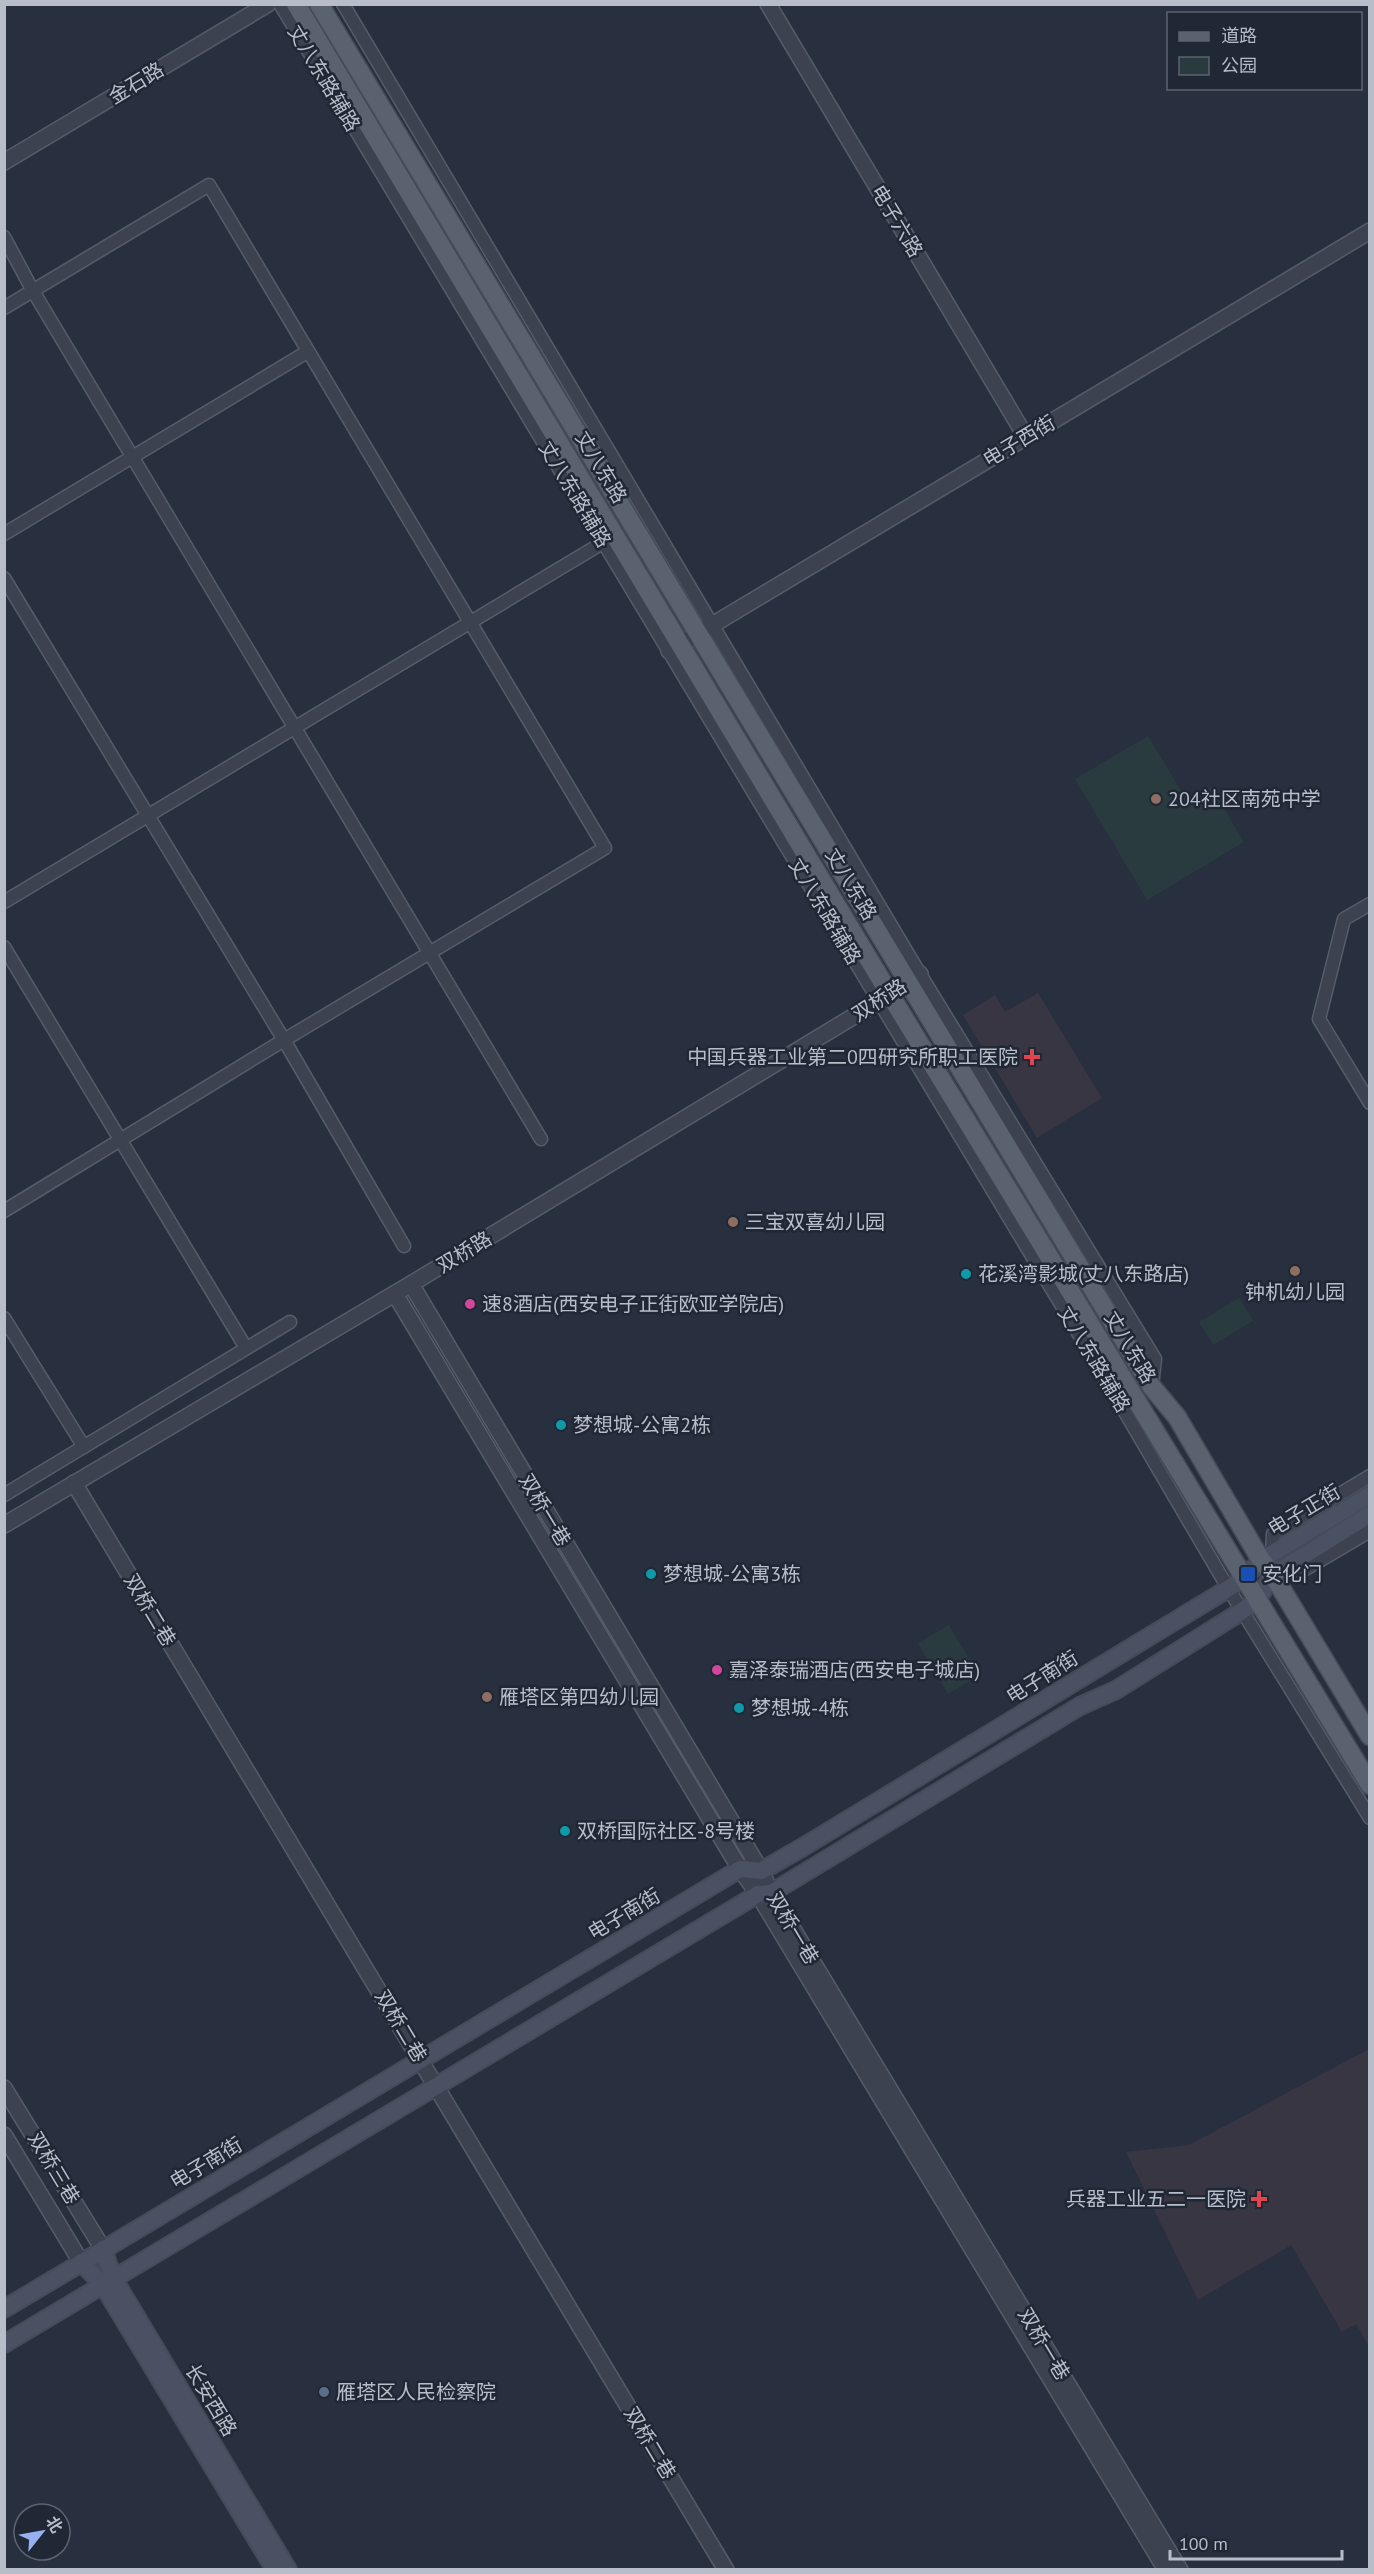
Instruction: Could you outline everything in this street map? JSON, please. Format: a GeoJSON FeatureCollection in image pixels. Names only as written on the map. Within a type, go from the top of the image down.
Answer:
{"type":"FeatureCollection","features":[{"type":"Feature","properties":{"kind":"main road","name":"丈八东路"},"geometry":{"type":"LineString","coordinates":[[296,4],[610,539],[1236,1583],[1257,1599],[1370,1785]]}},
{"type":"Feature","properties":{"kind":"main road","name":"丈八东路"},"geometry":{"type":"LineString","coordinates":[[319,4],[705,628],[1103,1291],[1152,1387],[1177,1417],[1266,1557],[1279,1571],[1369,1734]]}},
{"type":"Feature","properties":{"kind":"main road","name":"电子正街"},"geometry":{"type":"LineString","coordinates":[[1266,1557],[1370,1495]]}},
{"type":"Feature","properties":{"kind":"main road","name":"电子正街"},"geometry":{"type":"LineString","coordinates":[[1257,1599],[1279,1571],[1370,1514]]}},
{"type":"Feature","properties":{"kind":"main road","name":"电子南街"},"geometry":{"type":"LineString","coordinates":[[761,1871],[1029,1711],[1236,1583],[1266,1557]]}},
{"type":"Feature","properties":{"kind":"main road"},"geometry":{"type":"LineString","coordinates":[[4,2344],[1080,1706],[1116,1690],[1242,1611],[1257,1599]]}},
{"type":"Feature","properties":{"kind":"main road","name":"电子南街"},"geometry":{"type":"LineString","coordinates":[[4,2309],[740,1869]]}},
{"type":"Feature","properties":{"kind":"main road"},"geometry":{"type":"LineString","coordinates":[[740,1869],[761,1871]]}},
{"type":"Feature","properties":{"kind":"main road","name":"长安西路"},"geometry":{"type":"LineString","coordinates":[[103,2249],[108,2282],[275,2570]]}},
{"type":"Feature","properties":{"kind":"main road","name":"长安西路"},"geometry":{"type":"LineString","coordinates":[[81,2262],[108,2282],[288,2570]]}},
{"type":"Feature","properties":{"kind":"street","name":"金石路"},"geometry":{"type":"LineString","coordinates":[[4,162],[268,4]]}},
{"type":"Feature","properties":{"kind":"street","name":"丈八东路辅路"},"geometry":{"type":"LineString","coordinates":[[280,4],[610,539]]}},
{"type":"Feature","properties":{"kind":"street"},"geometry":{"type":"LineString","coordinates":[[343,4],[705,628]]}},
{"type":"Feature","properties":{"kind":"street","name":"电子六路"},"geometry":{"type":"LineString","coordinates":[[768,4],[1026,437]]}},
{"type":"Feature","properties":{"kind":"street"},"geometry":{"type":"LineString","coordinates":[[4,308],[208,185],[605,848],[4,1211]]}},
{"type":"Feature","properties":{"kind":"street","name":"电子西街"},"geometry":{"type":"LineString","coordinates":[[675,647],[1370,231]]}},
{"type":"Feature","properties":{"kind":"street"},"geometry":{"type":"LineString","coordinates":[[4,237],[33,291],[541,1139]]}},
{"type":"Feature","properties":{"kind":"street"},"geometry":{"type":"LineString","coordinates":[[4,534],[307,352]]}},
{"type":"Feature","properties":{"kind":"street"},"geometry":{"type":"LineString","coordinates":[[4,902],[610,539]]}},
{"type":"Feature","properties":{"kind":"street"},"geometry":{"type":"LineString","coordinates":[[4,578],[284,1040],[404,1246]]}},
{"type":"Feature","properties":{"kind":"street"},"geometry":{"type":"LineString","coordinates":[[1370,904],[1344,919],[1319,1019],[1370,1103]]}},
{"type":"Feature","properties":{"kind":"street"},"geometry":{"type":"LineString","coordinates":[[4,946],[246,1348]]}},
{"type":"Feature","properties":{"kind":"street","name":"双桥路"},"geometry":{"type":"LineString","coordinates":[[4,1526],[395,1294],[914,977]]}},
{"type":"Feature","properties":{"kind":"street","name":"双桥一巷"},"geometry":{"type":"LineString","coordinates":[[411,1284],[761,1871],[765,1894],[1166,2570]]}},
{"type":"Feature","properties":{"kind":"street","name":"双桥一巷"},"geometry":{"type":"LineString","coordinates":[[395,1294],[740,1869],[765,1894],[1180,2570]]}},
{"type":"Feature","properties":{"kind":"street"},"geometry":{"type":"LineString","coordinates":[[4,1318],[84,1447]]}},
{"type":"Feature","properties":{"kind":"street"},"geometry":{"type":"LineString","coordinates":[[4,1495],[290,1322]]}},
{"type":"Feature","properties":{"kind":"street"},"geometry":{"type":"LineString","coordinates":[[1266,1557],[1272,1534],[1370,1476]]}},
{"type":"Feature","properties":{"kind":"street","name":"双桥二巷"},"geometry":{"type":"LineString","coordinates":[[74,1484],[726,2570]]}},
{"type":"Feature","properties":{"kind":"street"},"geometry":{"type":"LineString","coordinates":[[1279,1571],[1302,1571],[1370,1531]]}},
{"type":"Feature","properties":{"kind":"street"},"geometry":{"type":"LineString","coordinates":[[1236,1583],[1242,1611],[1370,1818]]}},
{"type":"Feature","properties":{"kind":"street","name":"双桥三巷"},"geometry":{"type":"LineString","coordinates":[[4,2088],[103,2249]]}},
{"type":"Feature","properties":{"kind":"street","name":"双桥三巷"},"geometry":{"type":"LineString","coordinates":[[4,2135],[81,2262]]}},
{"type":"Feature","properties":{"kind":"shaded area","name":"中国兵器工业第二0四研究所职工医院"},"geometry":{"type":"Polygon","coordinates":[[[1038,993],[1102,1098],[1037,1138],[963,1015],[995,995],[1005,1012],[1038,993]]]}},
{"type":"Feature","properties":{"kind":"shaded area","name":"兵器工业五二一医院"},"geometry":{"type":"Polygon","coordinates":[[[1369,2049],[1369,2346],[1356,2324],[1342,2332],[1291,2245],[1198,2300],[1126,2152],[1189,2145],[1369,2049]]]}},
{"type":"Feature","properties":{"kind":"green space"},"geometry":{"type":"Polygon","coordinates":[[[1148,736],[1187,801],[1211,787],[1244,842],[1147,900],[1075,779],[1148,736]]]}},
{"type":"Feature","properties":{"kind":"green space"},"geometry":{"type":"Polygon","coordinates":[[[1239,1298],[1253,1321],[1213,1345],[1199,1322],[1239,1298]]]}},
{"type":"Feature","properties":{"kind":"green space"},"geometry":{"type":"Polygon","coordinates":[[[949,1625],[979,1676],[948,1694],[918,1643],[949,1625]]]}},
{"type":"Feature","properties":{"kind":"place","name":"204社区南苑中学"},"geometry":{"type":"Point","coordinates":[1156,799]}},
{"type":"Feature","properties":{"kind":"place","name":"中国兵器工业第二0四研究所职工医院"},"geometry":{"type":"Point","coordinates":[1032,1057]}},
{"type":"Feature","properties":{"kind":"place","name":"三宝双喜幼儿园"},"geometry":{"type":"Point","coordinates":[733,1222]}},
{"type":"Feature","properties":{"kind":"place","name":"钟机幼儿园"},"geometry":{"type":"Point","coordinates":[1295,1271]}},
{"type":"Feature","properties":{"kind":"place","name":"花溪湾影城(丈八东路店)"},"geometry":{"type":"Point","coordinates":[966,1274]}},
{"type":"Feature","properties":{"kind":"place","name":"速8酒店(西安电子正街欧亚学院店)"},"geometry":{"type":"Point","coordinates":[470,1304]}},
{"type":"Feature","properties":{"kind":"place","name":"梦想城-公寓2栋"},"geometry":{"type":"Point","coordinates":[561,1425]}},
{"type":"Feature","properties":{"kind":"place","name":"梦想城-公寓3栋"},"geometry":{"type":"Point","coordinates":[651,1574]}},
{"type":"Feature","properties":{"kind":"place","name":"安化门"},"geometry":{"type":"Point","coordinates":[1248,1574]}},
{"type":"Feature","properties":{"kind":"place","name":"嘉泽泰瑞酒店(西安电子城店)"},"geometry":{"type":"Point","coordinates":[717,1670]}},
{"type":"Feature","properties":{"kind":"place","name":"雁塔区第四幼儿园"},"geometry":{"type":"Point","coordinates":[487,1697]}},
{"type":"Feature","properties":{"kind":"place","name":"梦想城-4栋"},"geometry":{"type":"Point","coordinates":[739,1708]}},
{"type":"Feature","properties":{"kind":"place","name":"双桥国际社区-8号楼"},"geometry":{"type":"Point","coordinates":[565,1831]}},
{"type":"Feature","properties":{"kind":"place","name":"兵器工业五二一医院"},"geometry":{"type":"Point","coordinates":[1259,2199]}},
{"type":"Feature","properties":{"kind":"place","name":"雁塔区人民检察院"},"geometry":{"type":"Point","coordinates":[324,2392]}}]}
